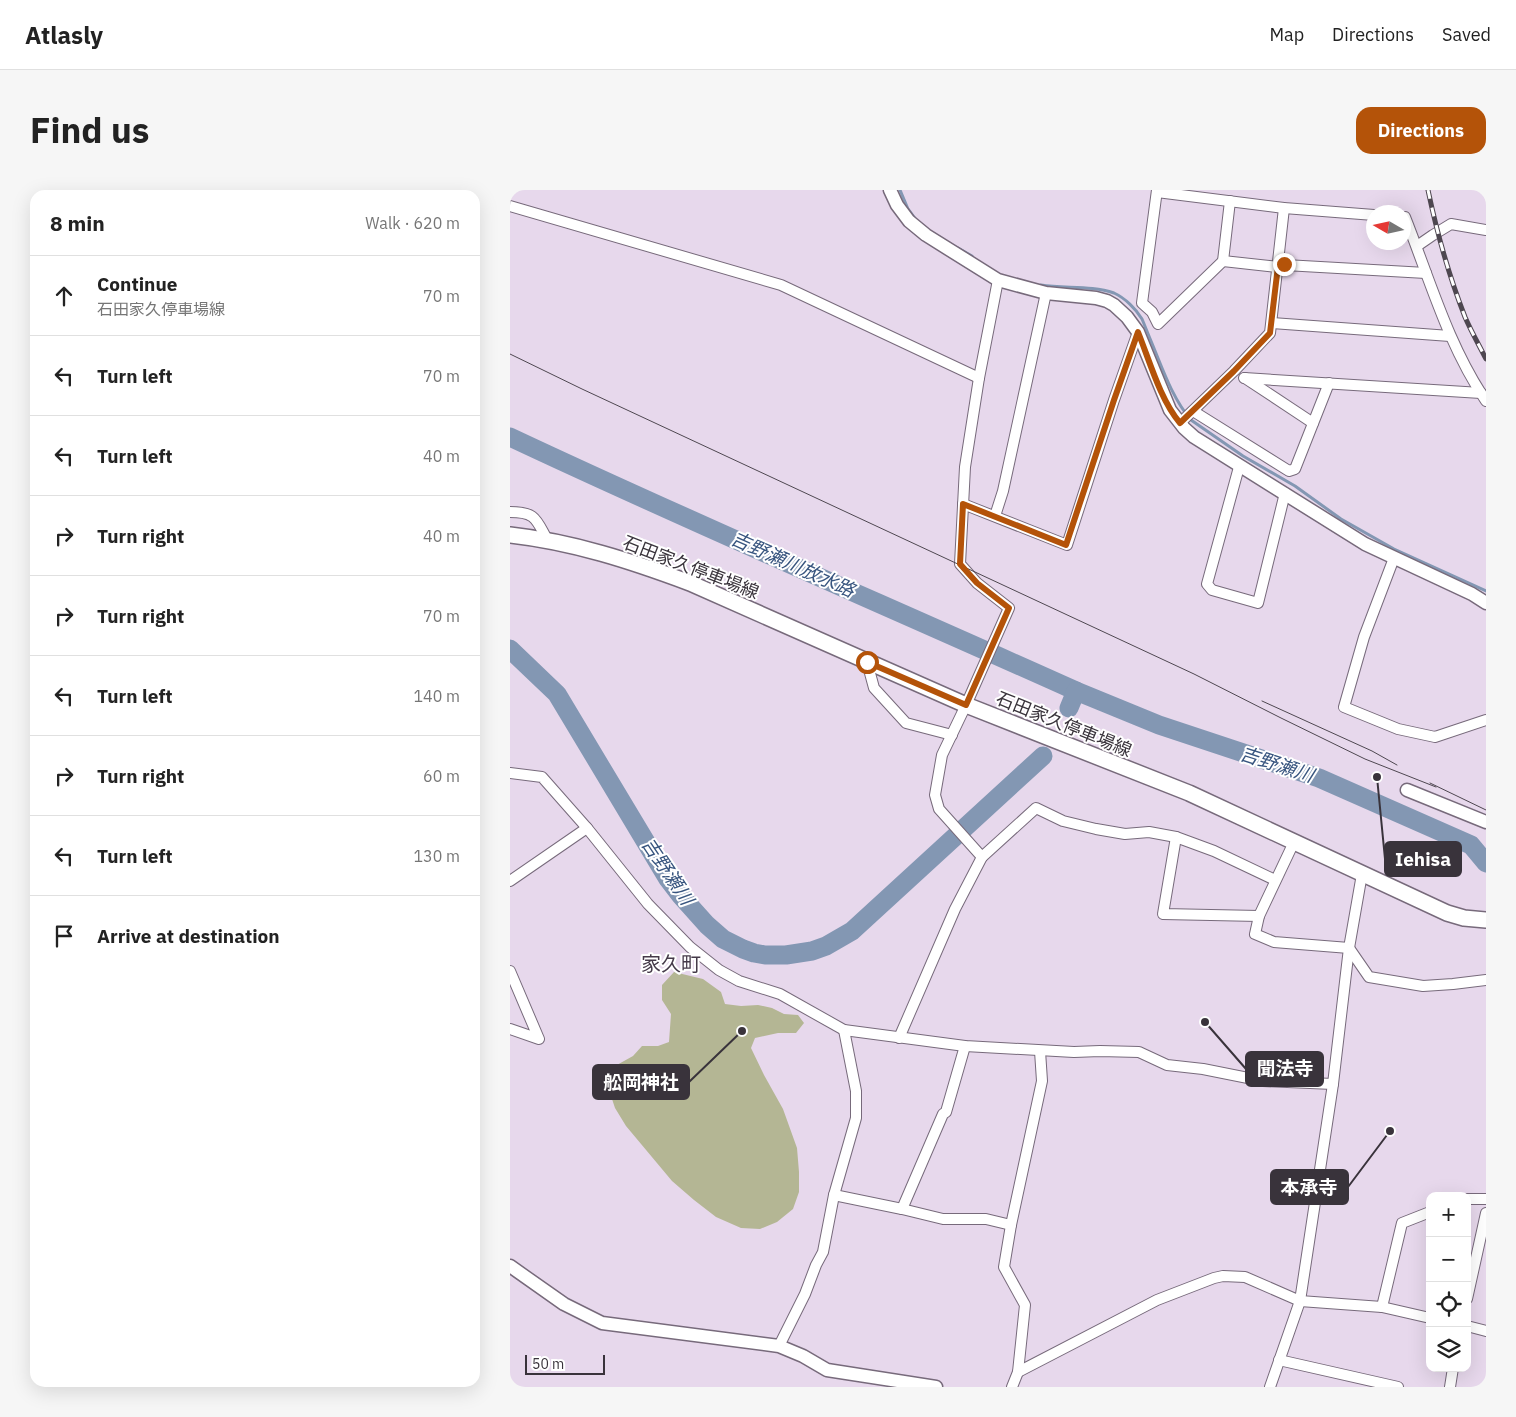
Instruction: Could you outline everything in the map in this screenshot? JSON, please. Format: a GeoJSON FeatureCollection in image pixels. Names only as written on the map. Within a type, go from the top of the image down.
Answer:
{"type":"FeatureCollection","features":[{"type":"Feature","properties":{"kind":"main road","name":"石田家久停車場線"},"geometry":{"type":"LineString","coordinates":[[510,535],[590,550],[650,568],[706,590],[966,705],[1189,794],[1447,913],[1483,920]]}},
{"type":"Feature","properties":{"kind":"street"},"geometry":{"type":"LineString","coordinates":[[890,190],[897,205],[909,221],[926,236],[998,280],[1046,293],[1107,301],[1114,305],[1127,317],[1138,332],[1170,410],[1187,416],[1289,471],[1295,469],[1329,383]]}},
{"type":"Feature","properties":{"kind":"street"},"geometry":{"type":"LineString","coordinates":[[1230,202],[1223,261],[1158,324],[1152,312],[1142,303],[1157,191],[1230,202],[1366,214]]}},
{"type":"Feature","properties":{"kind":"street"},"geometry":{"type":"LineString","coordinates":[[510,206],[781,285],[979,378]]}},
{"type":"Feature","properties":{"kind":"street"},"geometry":{"type":"LineString","coordinates":[[1187,416],[1270,333],[1284,208]]}},
{"type":"Feature","properties":{"kind":"street"},"geometry":{"type":"LineString","coordinates":[[1417,246],[1451,224],[1486,230]]}},
{"type":"Feature","properties":{"kind":"street"},"geometry":{"type":"LineString","coordinates":[[1411,232],[1450,336],[1483,397]]}},
{"type":"Feature","properties":{"kind":"street"},"geometry":{"type":"LineString","coordinates":[[1223,261],[1278,266],[1284,264],[1426,273]]}},
{"type":"Feature","properties":{"kind":"street"},"geometry":{"type":"LineString","coordinates":[[982,857],[939,810],[935,795],[942,756],[1009,608],[977,583],[960,564],[965,467],[979,378],[998,280]]}},
{"type":"Feature","properties":{"kind":"street"},"geometry":{"type":"LineString","coordinates":[[995,516],[1004,491],[1046,293]]}},
{"type":"Feature","properties":{"kind":"street"},"geometry":{"type":"LineString","coordinates":[[1272,323],[1450,336]]}},
{"type":"Feature","properties":{"kind":"street"},"geometry":{"type":"LineString","coordinates":[[963,504],[1066,545],[1138,332]]}},
{"type":"Feature","properties":{"kind":"street"},"geometry":{"type":"LineString","coordinates":[[1234,371],[1313,423]]}},
{"type":"Feature","properties":{"kind":"street"},"geometry":{"type":"LineString","coordinates":[[1244,378],[1329,383],[1483,397]]}},
{"type":"Feature","properties":{"kind":"street"},"geometry":{"type":"LineString","coordinates":[[1187,416],[1199,441],[1239,467],[1365,544],[1472,594],[1486,604]]}},
{"type":"Feature","properties":{"kind":"street"},"geometry":{"type":"LineString","coordinates":[[1239,467],[1207,584],[1212,590],[1258,603],[1285,494]]}},
{"type":"Feature","properties":{"kind":"street"},"geometry":{"type":"LineString","coordinates":[[510,512],[524,512],[535,518],[548,541]]}},
{"type":"Feature","properties":{"kind":"street"},"geometry":{"type":"LineString","coordinates":[[1394,558],[1364,637],[1344,707],[1398,728],[1435,737],[1486,720]]}},
{"type":"Feature","properties":{"kind":"street"},"geometry":{"type":"LineString","coordinates":[[867,662],[874,688],[906,723],[952,735]]}},
{"type":"Feature","properties":{"kind":"street"},"geometry":{"type":"LineString","coordinates":[[510,773],[542,777],[587,828],[648,904],[690,947],[719,970],[739,981],[780,994],[844,1030],[965,1046],[1139,1052],[1167,1066],[1202,1069],[1263,1081],[1334,1084]]}},
{"type":"Feature","properties":{"kind":"street"},"geometry":{"type":"LineString","coordinates":[[1407,790],[1486,822]]}},
{"type":"Feature","properties":{"kind":"street"},"geometry":{"type":"LineString","coordinates":[[899,1038],[954,909],[982,857],[1036,808],[1063,821],[1096,829],[1125,834],[1149,832],[1176,837],[1214,850],[1275,880]]}},
{"type":"Feature","properties":{"kind":"street"},"geometry":{"type":"LineString","coordinates":[[510,881],[587,828]]}},
{"type":"Feature","properties":{"kind":"street"},"geometry":{"type":"LineString","coordinates":[[1176,837],[1163,914],[1259,916]]}},
{"type":"Feature","properties":{"kind":"street"},"geometry":{"type":"LineString","coordinates":[[1294,842],[1259,916],[1255,934],[1274,942],[1349,948]]}},
{"type":"Feature","properties":{"kind":"street"},"geometry":{"type":"LineString","coordinates":[[1270,1387],[1300,1301],[1334,1084],[1349,948],[1362,874]]}},
{"type":"Feature","properties":{"kind":"street"},"geometry":{"type":"LineString","coordinates":[[1349,948],[1369,977],[1423,986],[1486,980]]}},
{"type":"Feature","properties":{"kind":"street"},"geometry":{"type":"LineString","coordinates":[[510,971],[539,1038],[510,1029]]}},
{"type":"Feature","properties":{"kind":"street"},"geometry":{"type":"LineString","coordinates":[[779,1346],[805,1294],[823,1252],[834,1195],[856,1118],[856,1091],[844,1030]]}},
{"type":"Feature","properties":{"kind":"street"},"geometry":{"type":"LineString","coordinates":[[902,1209],[943,1114],[946,1112],[965,1046]]}},
{"type":"Feature","properties":{"kind":"street"},"geometry":{"type":"LineString","coordinates":[[1012,1387],[1018,1372],[1025,1306],[1004,1267],[1011,1225],[1042,1081],[1040,1050]]}},
{"type":"Feature","properties":{"kind":"street"},"geometry":{"type":"LineString","coordinates":[[834,1195],[943,1219],[986,1219],[1011,1225]]}},
{"type":"Feature","properties":{"kind":"street"},"geometry":{"type":"LineString","coordinates":[[1471,1199],[1486,1199]]}},
{"type":"Feature","properties":{"kind":"street"},"geometry":{"type":"LineString","coordinates":[[1382,1307],[1402,1223],[1426,1214]]}},
{"type":"Feature","properties":{"kind":"street"},"geometry":{"type":"LineString","coordinates":[[1471,1282],[1486,1214]]}},
{"type":"Feature","properties":{"kind":"street"},"geometry":{"type":"LineString","coordinates":[[510,1266],[564,1304],[602,1323],[779,1346],[803,1356],[827,1370],[936,1387]]}},
{"type":"Feature","properties":{"kind":"street"},"geometry":{"type":"LineString","coordinates":[[1018,1372],[1157,1300],[1223,1276],[1245,1277],[1300,1301],[1382,1307],[1426,1317]]}},
{"type":"Feature","properties":{"kind":"street"},"geometry":{"type":"LineString","coordinates":[[1471,1327],[1486,1331]]}},
{"type":"Feature","properties":{"kind":"street"},"geometry":{"type":"LineString","coordinates":[[1279,1360],[1398,1387]]}},
{"type":"Feature","properties":{"kind":"street"},"geometry":{"type":"LineString","coordinates":[[1450,1387],[1453,1372]]}},
{"type":"Feature","properties":{"kind":"green space"},"geometry":{"type":"Polygon","coordinates":[[[674,972],[703,979],[721,992],[725,1004],[741,1006],[758,1005],[772,1008],[784,1014],[798,1015],[804,1023],[796,1033],[778,1033],[755,1038],[751,1048],[783,1109],[797,1148],[799,1172],[799,1192],[793,1209],[777,1222],[760,1229],[741,1228],[716,1217],[694,1200],[672,1181],[626,1126],[615,1108],[608,1087],[615,1066],[633,1056],[642,1046],[658,1046],[669,1042],[671,1014],[662,1000],[662,985],[674,972]]]}},
{"type":"Feature","properties":{"kind":"waterway"},"geometry":{"type":"LineString","coordinates":[[900,190],[908,209],[916,220]]}},
{"type":"Feature","properties":{"kind":"waterway"},"geometry":{"type":"LineString","coordinates":[[955,248],[972,256]]}},
{"type":"Feature","properties":{"kind":"waterway"},"geometry":{"type":"LineString","coordinates":[[1041,285],[1096,289],[1114,293],[1122,298],[1142,319],[1163,372],[1178,402],[1191,420],[1243,456],[1295,486],[1341,519],[1394,549],[1486,591]]}},
{"type":"Feature","properties":{"kind":"waterway","name":"吉野瀬川放水路"},"geometry":{"type":"LineString","coordinates":[[510,437],[721,534],[1076,691]]}},
{"type":"Feature","properties":{"kind":"waterway","name":"吉野瀬川"},"geometry":{"type":"LineString","coordinates":[[510,649],[557,694],[668,879],[681,896],[707,925],[723,939],[754,953],[786,955],[812,951],[826,946],[852,931],[1043,756]]}},
{"type":"Feature","properties":{"kind":"waterway","name":"吉野瀬川"},"geometry":{"type":"LineString","coordinates":[[1069,708],[1076,691],[1159,725],[1319,778],[1471,845],[1486,863]]}},
{"type":"Feature","properties":{"kind":"tram line"},"geometry":{"type":"LineString","coordinates":[[510,354],[1194,674],[1365,759],[1436,787]]}},
{"type":"Feature","properties":{"kind":"tram line"},"geometry":{"type":"LineString","coordinates":[[1262,701],[1372,751],[1397,765]]}},
{"type":"Feature","properties":{"kind":"tram line"},"geometry":{"type":"LineString","coordinates":[[1430,783],[1486,810]]}},
{"type":"Feature","properties":{"kind":"railway"},"geometry":{"type":"LineString","coordinates":[[1428,190],[1439,238],[1454,286],[1472,333],[1486,359]]}},
{"type":"Feature","properties":{"kind":"place","name":"Iehisa"},"geometry":{"type":"Point","coordinates":[1377,777]}},
{"type":"Feature","properties":{"kind":"place","name":"聞法寺"},"geometry":{"type":"Point","coordinates":[1205,1022]}},
{"type":"Feature","properties":{"kind":"place","name":"舩岡神社"},"geometry":{"type":"Point","coordinates":[742,1031]}},
{"type":"Feature","properties":{"kind":"place","name":"本承寺"},"geometry":{"type":"Point","coordinates":[1390,1131]}},
{"type":"Feature","properties":{"kind":"district","name":"家久町"},"geometry":{"type":"Point","coordinates":[671,963]}},
{"type":"Feature","properties":{"kind":"route"},"geometry":{"type":"LineString","coordinates":[[867,662],[966,705],[1009,608],[981,587],[960,564],[963,504],[1066,545],[1138,332],[1164,397],[1170,410],[1180,423],[1270,333],[1278,266],[1284,264]]}}]}
